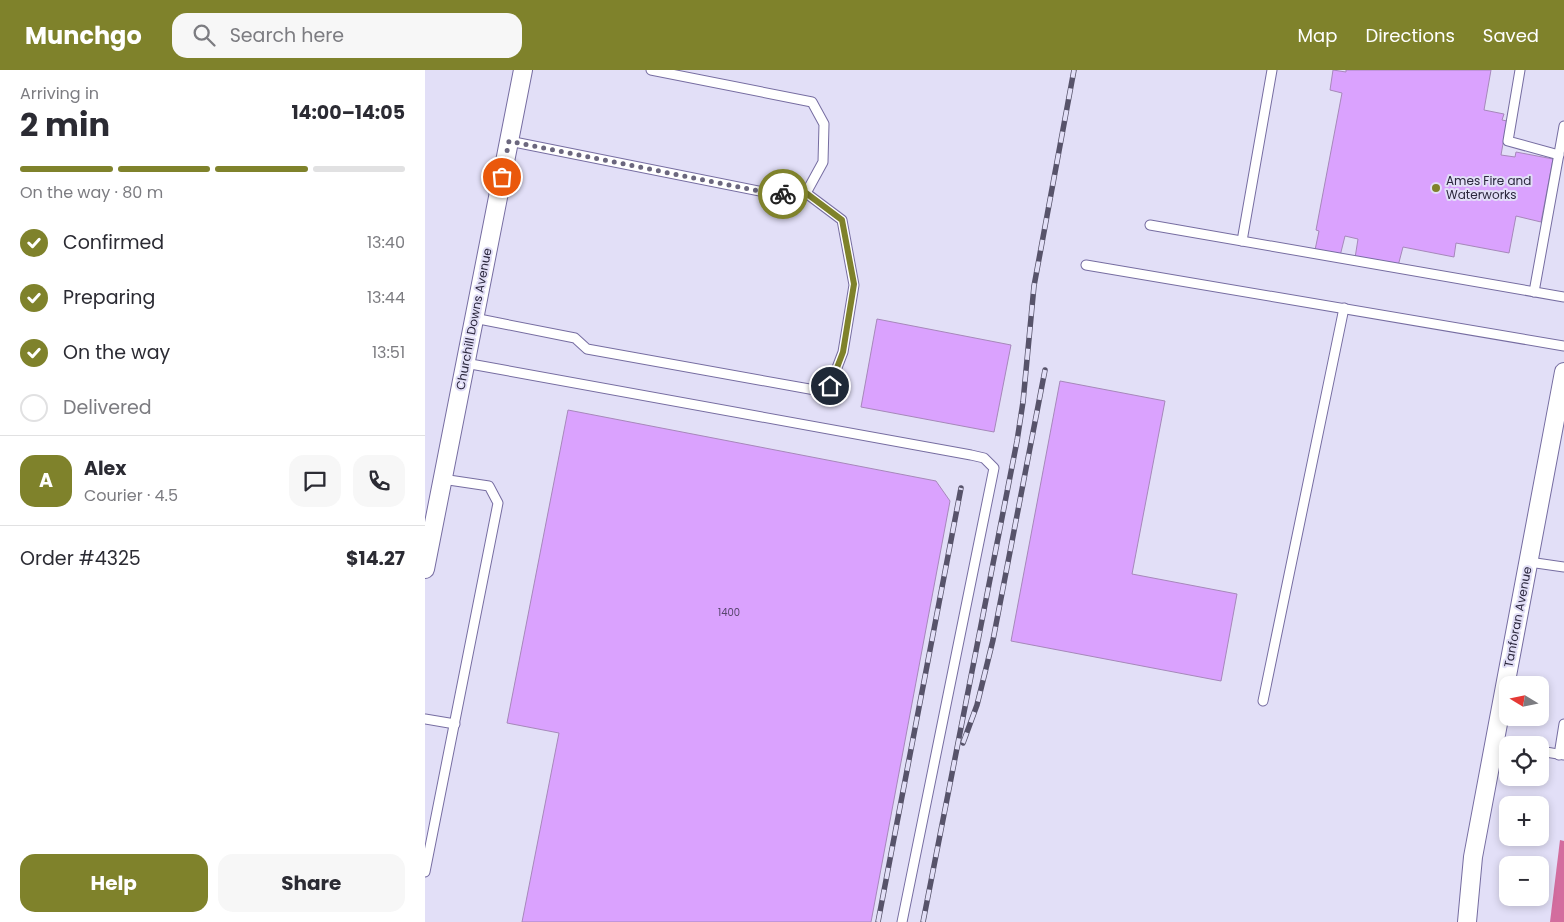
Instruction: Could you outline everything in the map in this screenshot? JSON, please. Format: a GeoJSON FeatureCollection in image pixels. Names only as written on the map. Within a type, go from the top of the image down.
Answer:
{"type":"FeatureCollection","features":[{"type":"Feature","properties":{"kind":"street","name":"Churchill Downs Avenue"},"geometry":{"type":"LineString","coordinates":[[425,569],[523,70]]}},
{"type":"Feature","properties":{"kind":"street","name":"Tanforan Avenue"},"geometry":{"type":"LineString","coordinates":[[1502,736],[1529,562],[1564,372]]}},
{"type":"Feature","properties":{"kind":"street","name":"Tanforan Avenue"},"geometry":{"type":"LineString","coordinates":[[1467,922],[1473,857],[1499,752]]}},
{"type":"Feature","properties":{"kind":"lane"},"geometry":{"type":"LineString","coordinates":[[651,70],[812,102],[824,124],[823,162],[806,193]]}},
{"type":"Feature","properties":{"kind":"lane"},"geometry":{"type":"LineString","coordinates":[[1242,241],[1272,70]]}},
{"type":"Feature","properties":{"kind":"lane"},"geometry":{"type":"LineString","coordinates":[[1520,70],[1508,141],[1559,155]]}},
{"type":"Feature","properties":{"kind":"lane"},"geometry":{"type":"LineString","coordinates":[[1534,292],[1564,126]]}},
{"type":"Feature","properties":{"kind":"lane"},"geometry":{"type":"LineString","coordinates":[[474,318],[575,338],[587,348],[815,390],[830,386],[843,352],[854,284],[842,220],[806,193],[774,194],[509,141]]}},
{"type":"Feature","properties":{"kind":"lane"},"geometry":{"type":"LineString","coordinates":[[1149,225],[1564,298]]}},
{"type":"Feature","properties":{"kind":"lane"},"geometry":{"type":"LineString","coordinates":[[1086,265],[1564,346]]}},
{"type":"Feature","properties":{"kind":"lane"},"geometry":{"type":"LineString","coordinates":[[1263,701],[1344,308]]}},
{"type":"Feature","properties":{"kind":"lane"},"geometry":{"type":"LineString","coordinates":[[465,363],[971,455],[984,458],[994,468],[903,922]]}},
{"type":"Feature","properties":{"kind":"lane"},"geometry":{"type":"LineString","coordinates":[[425,872],[498,503],[489,486],[442,479]]}},
{"type":"Feature","properties":{"kind":"lane"},"geometry":{"type":"LineString","coordinates":[[1529,562],[1564,567]]}},
{"type":"Feature","properties":{"kind":"lane"},"geometry":{"type":"LineString","coordinates":[[425,719],[455,724]]}},
{"type":"Feature","properties":{"kind":"lane"},"geometry":{"type":"LineString","coordinates":[[1561,755],[1564,724]]}},
{"type":"Feature","properties":{"kind":"shaded area"},"geometry":{"type":"Polygon","coordinates":[[[1560,840],[1564,841],[1564,922],[1550,922],[1560,840]]]}},
{"type":"Feature","properties":{"kind":"building","name":"Ames Fire and Waterworks"},"geometry":{"type":"Polygon","coordinates":[[[1333,70],[1346,72],[1346,70],[1491,70],[1484,110],[1504,114],[1502,120],[1507,121],[1501,155],[1515,157],[1516,152],[1553,159],[1541,222],[1516,216],[1509,253],[1456,243],[1454,257],[1403,247],[1398,266],[1355,258],[1358,239],[1345,236],[1340,256],[1315,250],[1319,231],[1316,230],[1342,93],[1330,90],[1333,70]]]}},
{"type":"Feature","properties":{"kind":"building"},"geometry":{"type":"Polygon","coordinates":[[[877,319],[1011,345],[994,432],[861,407],[877,319]]]}},
{"type":"Feature","properties":{"kind":"building"},"geometry":{"type":"Polygon","coordinates":[[[1060,381],[1165,401],[1132,574],[1237,594],[1221,681],[1011,641],[1060,381]]]}},
{"type":"Feature","properties":{"kind":"building"},"geometry":{"type":"Polygon","coordinates":[[[568,410],[936,481],[950,501],[871,922],[522,922],[559,733],[507,723],[568,410]]]}},
{"type":"Feature","properties":{"kind":"railway"},"geometry":{"type":"LineString","coordinates":[[923,922],[1017,441],[1023,402],[1034,286],[1074,70]]}},
{"type":"Feature","properties":{"kind":"railway"},"geometry":{"type":"LineString","coordinates":[[963,743],[977,705],[993,640],[1045,370]]}},
{"type":"Feature","properties":{"kind":"railway"},"geometry":{"type":"LineString","coordinates":[[878,922],[961,488]]}},
{"type":"Feature","properties":{"kind":"way so far"},"geometry":{"type":"LineString","coordinates":[[502,177],[509,141],[774,194],[783,194]]}},
{"type":"Feature","properties":{"kind":"place","name":"Ames Fire and Waterworks"},"geometry":{"type":"Point","coordinates":[1436,188]}},
{"type":"Feature","properties":{"kind":"route"},"geometry":{"type":"LineString","coordinates":[[783,194],[806,193],[842,220],[854,284],[843,352],[830,386]]}}]}
